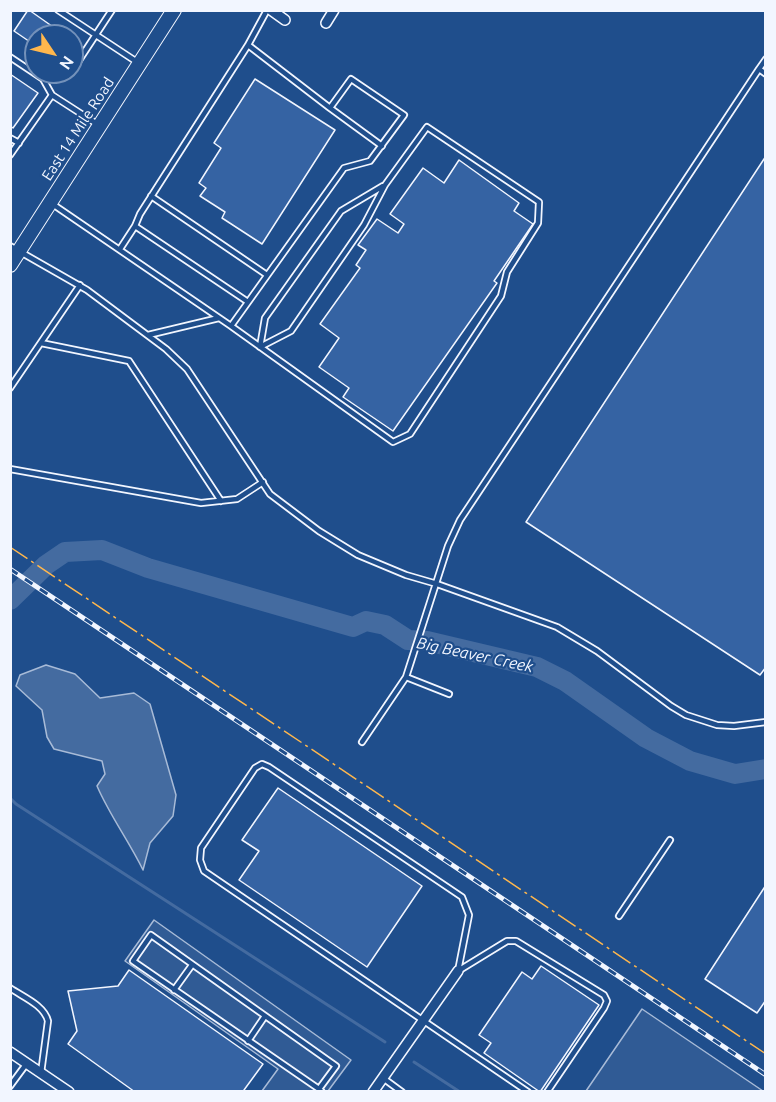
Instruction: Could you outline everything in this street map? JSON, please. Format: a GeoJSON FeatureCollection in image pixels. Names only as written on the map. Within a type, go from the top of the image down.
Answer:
{"type":"FeatureCollection","features":[{"type":"Feature","properties":{"kind":"main road","name":"East 14 Mile Road"},"geometry":{"type":"LineString","coordinates":[[10,265],[15,249],[50,203],[174,10]]}},
{"type":"Feature","properties":{"kind":"street"},"geometry":{"type":"LineString","coordinates":[[269,10],[285,20]]}},
{"type":"Feature","properties":{"kind":"street"},"geometry":{"type":"LineString","coordinates":[[326,23],[334,10]]}},
{"type":"Feature","properties":{"kind":"street"},"geometry":{"type":"LineString","coordinates":[[373,1092],[458,971]]}},
{"type":"Feature","properties":{"kind":"street"},"geometry":{"type":"LineString","coordinates":[[10,1052],[69,1092]]}},
{"type":"Feature","properties":{"kind":"lane"},"geometry":{"type":"LineString","coordinates":[[58,10],[139,64]]}},
{"type":"Feature","properties":{"kind":"lane"},"geometry":{"type":"LineString","coordinates":[[84,53],[112,10]]}},
{"type":"Feature","properties":{"kind":"lane"},"geometry":{"type":"LineString","coordinates":[[120,249],[269,10]]}},
{"type":"Feature","properties":{"kind":"lane"},"geometry":{"type":"LineString","coordinates":[[248,45],[382,146]]}},
{"type":"Feature","properties":{"kind":"lane"},"geometry":{"type":"LineString","coordinates":[[10,57],[43,79],[52,95],[99,126]]}},
{"type":"Feature","properties":{"kind":"lane"},"geometry":{"type":"LineString","coordinates":[[362,742],[406,677],[448,546],[460,520],[765,59]]}},
{"type":"Feature","properties":{"kind":"lane"},"geometry":{"type":"LineString","coordinates":[[759,69],[765,74]]}},
{"type":"Feature","properties":{"kind":"lane"},"geometry":{"type":"LineString","coordinates":[[231,326],[344,168],[370,161],[404,116],[351,79],[330,108]]}},
{"type":"Feature","properties":{"kind":"lane"},"geometry":{"type":"LineString","coordinates":[[10,155],[52,95]]}},
{"type":"Feature","properties":{"kind":"lane"},"geometry":{"type":"LineString","coordinates":[[50,203],[231,326],[260,347],[393,442],[410,434],[501,296],[507,272],[538,223],[538,202],[427,127],[385,185],[364,225],[291,331],[260,347]]}},
{"type":"Feature","properties":{"kind":"lane"},"geometry":{"type":"LineString","coordinates":[[10,138],[19,143]]}},
{"type":"Feature","properties":{"kind":"lane"},"geometry":{"type":"LineString","coordinates":[[260,347],[265,318],[341,212],[385,185]]}},
{"type":"Feature","properties":{"kind":"lane"},"geometry":{"type":"LineString","coordinates":[[151,196],[267,275]]}},
{"type":"Feature","properties":{"kind":"lane"},"geometry":{"type":"LineString","coordinates":[[135,226],[248,302]]}},
{"type":"Feature","properties":{"kind":"lane"},"geometry":{"type":"LineString","coordinates":[[15,249],[80,285],[166,349],[187,369],[270,494],[319,531],[358,555],[406,574],[541,620],[570,633],[671,706],[700,721],[734,726],[765,722]]}},
{"type":"Feature","properties":{"kind":"lane"},"geometry":{"type":"LineString","coordinates":[[10,388],[80,285]]}},
{"type":"Feature","properties":{"kind":"lane"},"geometry":{"type":"LineString","coordinates":[[148,335],[219,318]]}},
{"type":"Feature","properties":{"kind":"lane"},"geometry":{"type":"LineString","coordinates":[[41,343],[129,361],[221,501]]}},
{"type":"Feature","properties":{"kind":"lane"},"geometry":{"type":"LineString","coordinates":[[10,469],[201,503],[237,499],[263,482]]}},
{"type":"Feature","properties":{"kind":"lane"},"geometry":{"type":"LineString","coordinates":[[406,677],[449,694]]}},
{"type":"Feature","properties":{"kind":"lane"},"geometry":{"type":"LineString","coordinates":[[458,971],[469,915],[462,897],[269,767],[262,764],[255,768],[201,848],[200,860],[204,871],[528,1092]]}},
{"type":"Feature","properties":{"kind":"lane"},"geometry":{"type":"LineString","coordinates":[[620,916],[670,840]]}},
{"type":"Feature","properties":{"kind":"lane"},"geometry":{"type":"LineString","coordinates":[[151,935],[336,1066],[320,1091],[174,990],[133,961],[151,935]]}},
{"type":"Feature","properties":{"kind":"lane"},"geometry":{"type":"LineString","coordinates":[[458,971],[507,941],[516,941],[604,995],[607,1001],[604,1008],[547,1092]]}},
{"type":"Feature","properties":{"kind":"lane"},"geometry":{"type":"LineString","coordinates":[[174,990],[192,964]]}},
{"type":"Feature","properties":{"kind":"lane"},"geometry":{"type":"LineString","coordinates":[[10,988],[46,1015],[48,1021],[41,1072]]}},
{"type":"Feature","properties":{"kind":"lane"},"geometry":{"type":"LineString","coordinates":[[248,1041],[265,1016]]}},
{"type":"Feature","properties":{"kind":"lane"},"geometry":{"type":"LineString","coordinates":[[10,1086],[27,1063]]}},
{"type":"Feature","properties":{"kind":"lane"},"geometry":{"type":"LineString","coordinates":[[383,1078],[402,1092]]}},
{"type":"Feature","properties":{"kind":"shaded area"},"geometry":{"type":"Polygon","coordinates":[[[46,665],[75,674],[100,698],[134,693],[150,704],[176,795],[173,816],[150,843],[143,870],[97,786],[105,774],[102,761],[54,749],[47,737],[42,710],[16,686],[20,675],[46,665]]]}},
{"type":"Feature","properties":{"kind":"shaded area"},"geometry":{"type":"Polygon","coordinates":[[[154,920],[351,1060],[328,1091],[262,1091],[278,1069],[125,961],[154,920]]]}},
{"type":"Feature","properties":{"kind":"shaded area"},"geometry":{"type":"Polygon","coordinates":[[[642,1009],[763,1091],[586,1091],[642,1009]]]}},
{"type":"Feature","properties":{"kind":"building"},"geometry":{"type":"Polygon","coordinates":[[[28,10],[49,24],[24,24],[24,38],[14,31],[28,10]]]}},
{"type":"Feature","properties":{"kind":"building"},"geometry":{"type":"Polygon","coordinates":[[[10,74],[38,93],[13,128],[10,126],[10,74]]]}},
{"type":"Feature","properties":{"kind":"building"},"geometry":{"type":"Polygon","coordinates":[[[255,79],[335,130],[262,244],[222,218],[225,212],[200,196],[206,188],[199,183],[221,148],[214,143],[255,79]]]}},
{"type":"Feature","properties":{"kind":"building"},"geometry":{"type":"Polygon","coordinates":[[[766,156],[766,667],[760,675],[526,522],[766,156]]]}},
{"type":"Feature","properties":{"kind":"building"},"geometry":{"type":"Polygon","coordinates":[[[459,160],[519,203],[514,211],[533,224],[494,281],[497,283],[393,431],[343,397],[349,388],[319,367],[339,338],[320,324],[360,268],[356,265],[366,250],[358,245],[377,219],[398,233],[404,224],[390,214],[423,168],[444,183],[459,160]]]}},
{"type":"Feature","properties":{"kind":"building"},"geometry":{"type":"Polygon","coordinates":[[[278,788],[422,886],[367,967],[239,880],[259,851],[242,840],[278,788]]]}},
{"type":"Feature","properties":{"kind":"building"},"geometry":{"type":"Polygon","coordinates":[[[766,885],[766,1000],[757,1013],[705,979],[766,885]]]}},
{"type":"Feature","properties":{"kind":"building"},"geometry":{"type":"Polygon","coordinates":[[[541,966],[599,1005],[540,1092],[484,1053],[491,1043],[479,1035],[522,972],[532,979],[541,966]]]}},
{"type":"Feature","properties":{"kind":"building"},"geometry":{"type":"Polygon","coordinates":[[[129,970],[263,1064],[244,1090],[246,1092],[135,1092],[68,1044],[77,1031],[68,991],[118,986],[129,970]]]}},
{"type":"Feature","properties":{"kind":"waterway","name":"Big Beaver Creek"},"geometry":{"type":"LineString","coordinates":[[10,600],[46,565],[65,552],[102,550],[148,568],[353,627],[366,621],[385,625],[408,640],[427,641],[537,667],[565,681],[646,738],[690,761],[735,774],[766,769]]}},
{"type":"Feature","properties":{"kind":"waterway"},"geometry":{"type":"LineString","coordinates":[[10,798],[385,1042]]}},
{"type":"Feature","properties":{"kind":"waterway"},"geometry":{"type":"LineString","coordinates":[[414,1062],[460,1092]]}},
{"type":"Feature","properties":{"kind":"railway"},"geometry":{"type":"LineString","coordinates":[[10,569],[766,1075]]}},
{"type":"Feature","properties":{"kind":"power"},"geometry":{"type":"LineString","coordinates":[[10,547],[766,1054]]}}]}
